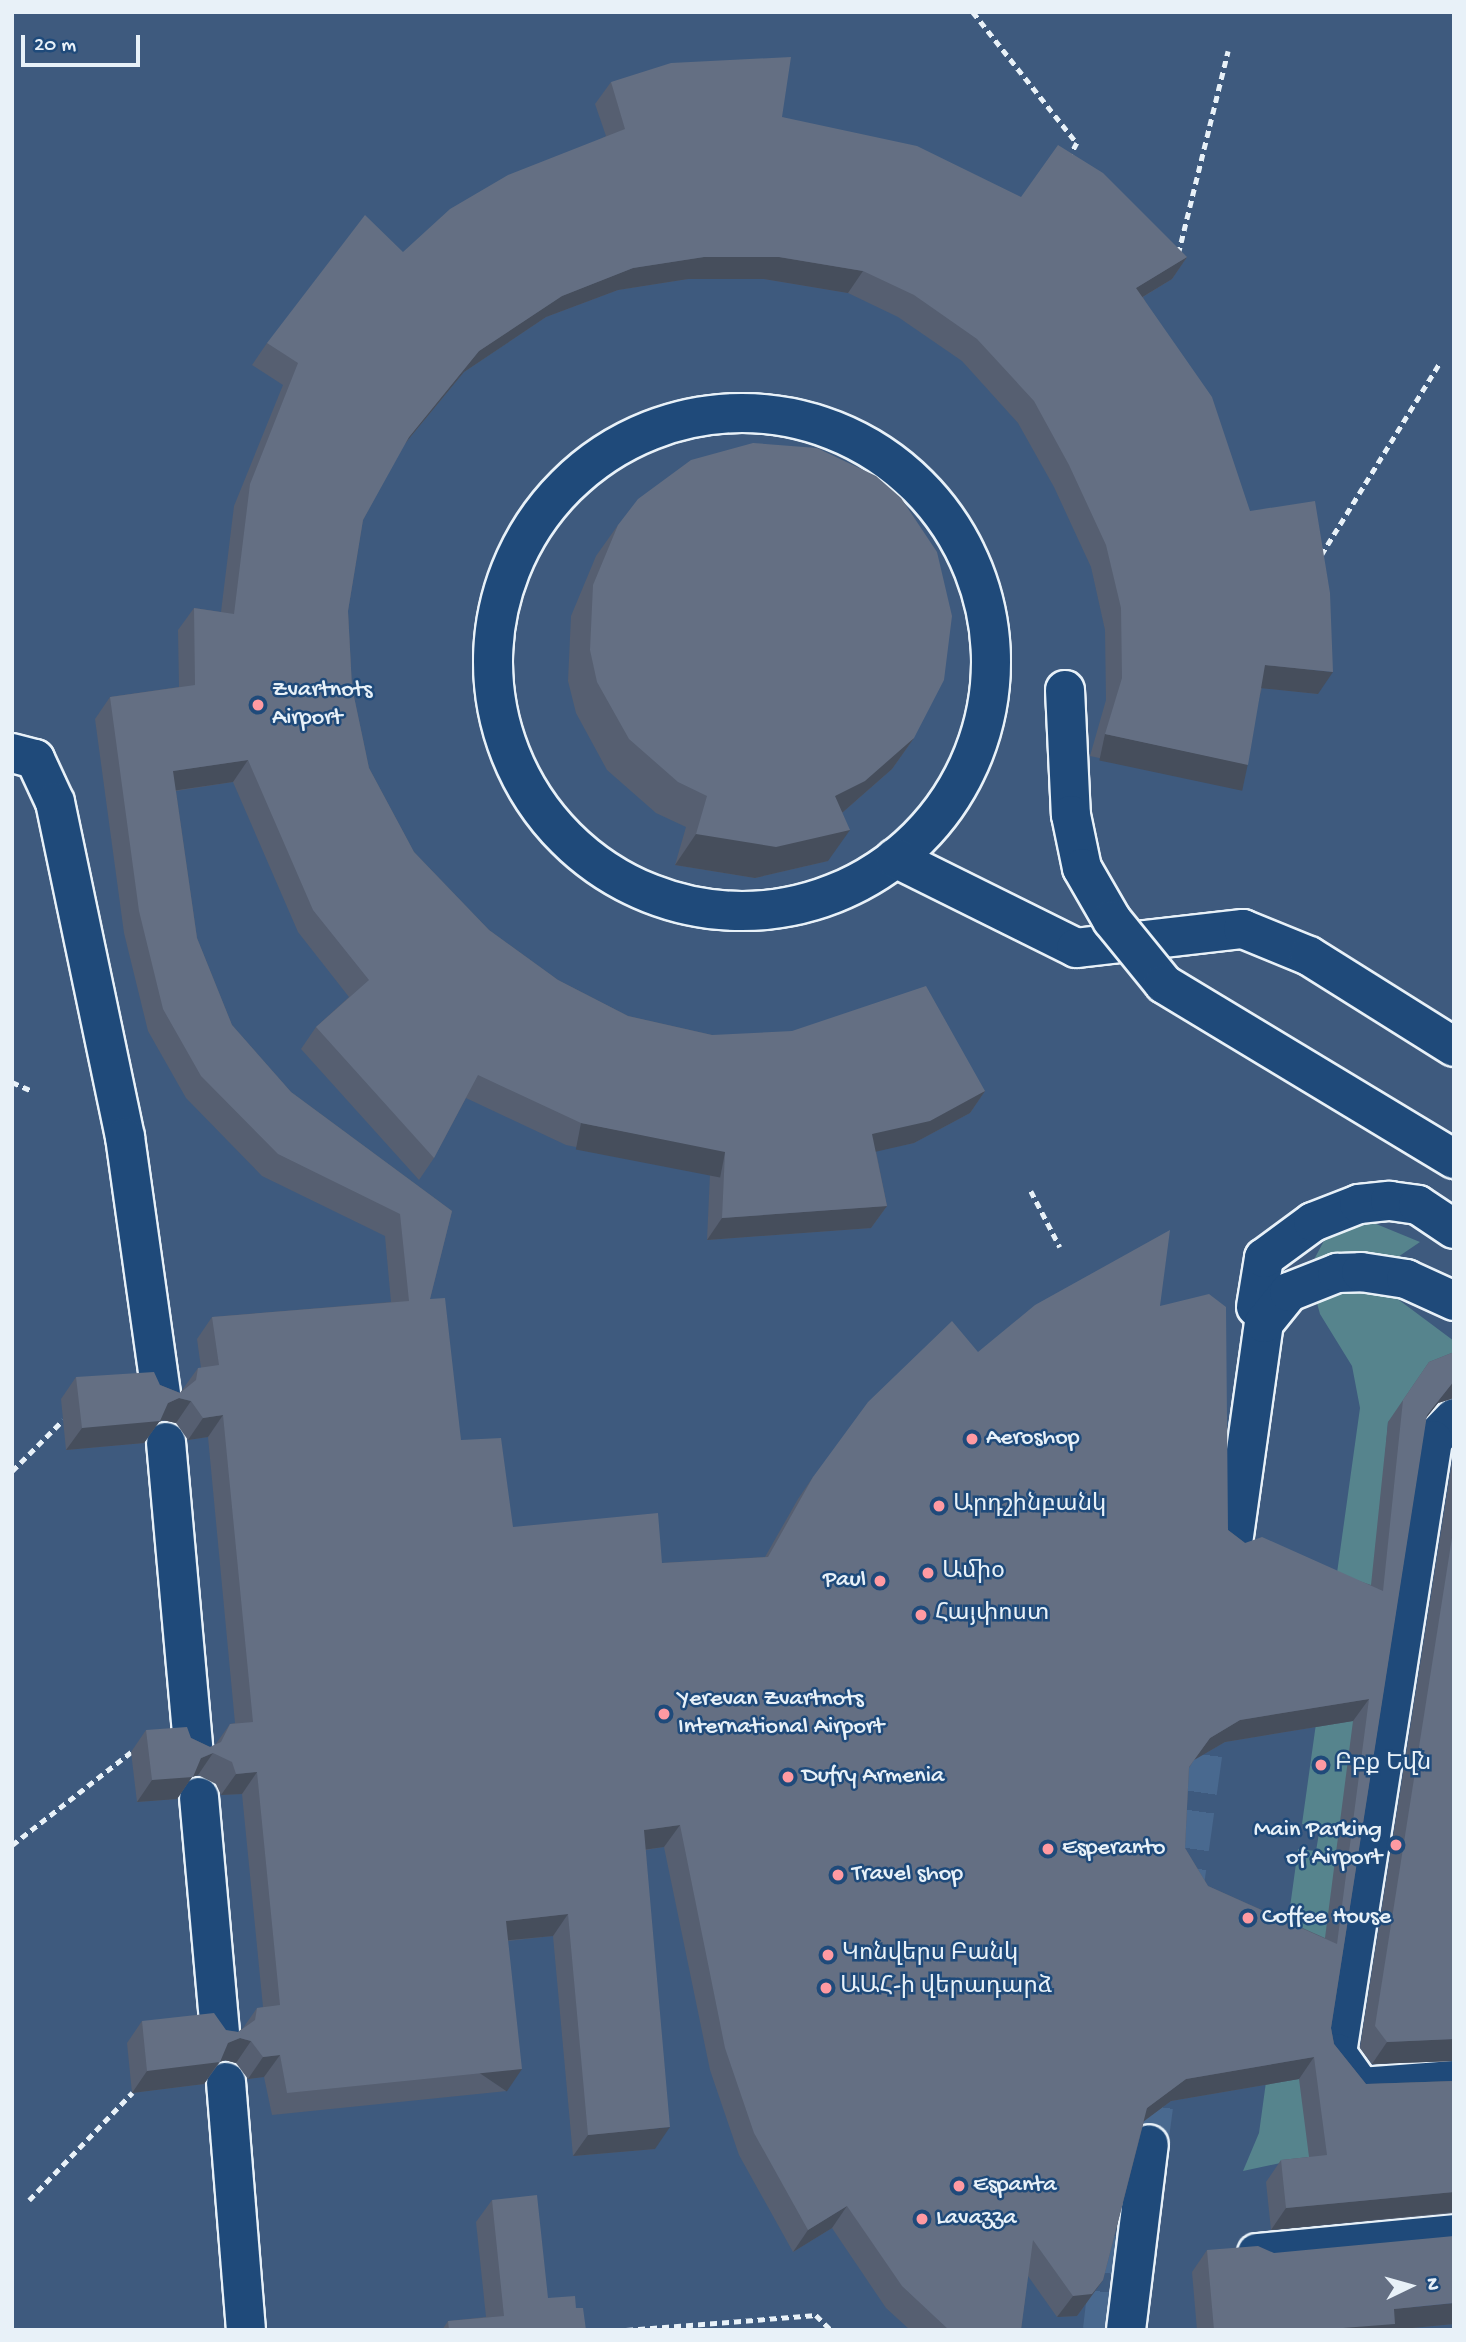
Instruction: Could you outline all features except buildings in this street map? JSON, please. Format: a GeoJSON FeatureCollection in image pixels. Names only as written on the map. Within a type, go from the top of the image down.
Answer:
{"type":"FeatureCollection","features":[{"type":"Feature","properties":{"kind":"lane"},"geometry":{"type":"LineString","coordinates":[[772,414],[834,430],[880,454],[937,508],[960,540],[982,601],[989,692],[982,730],[949,802],[895,859],[863,880],[790,907],[712,910],[637,889],[572,845],[546,816],[524,783],[501,722],[494,632],[502,593],[535,522],[588,465],[656,427],[706,415],[772,414]]}},
{"type":"Feature","properties":{"kind":"lane"},"geometry":{"type":"LineString","coordinates":[[1066,690],[1071,815],[1082,868],[1112,920],[1164,984],[1454,1159]]}},
{"type":"Feature","properties":{"kind":"lane"},"geometry":{"type":"LineString","coordinates":[[12,753],[35,759],[55,802],[125,1138],[161,1393]]}},
{"type":"Feature","properties":{"kind":"lane"},"geometry":{"type":"LineString","coordinates":[[895,859],[1076,948],[1243,929],[1309,956],[1454,1046]]}},
{"type":"Feature","properties":{"kind":"lane"},"geometry":{"type":"LineString","coordinates":[[1256,1307],[1264,1258],[1313,1222],[1359,1204],[1390,1201],[1418,1205],[1454,1229]]}},
{"type":"Feature","properties":{"kind":"lane"},"geometry":{"type":"LineString","coordinates":[[1233,1544],[1264,1322],[1289,1292],[1337,1273],[1361,1272],[1406,1279],[1454,1301]]}},
{"type":"Feature","properties":{"kind":"lane"},"geometry":{"type":"LineString","coordinates":[[1454,1418],[1433,1440],[1337,2053],[1361,2087],[1454,2080]]}},
{"type":"Feature","properties":{"kind":"lane"},"geometry":{"type":"LineString","coordinates":[[166,1442],[193,1747]]}},
{"type":"Feature","properties":{"kind":"lane"},"geometry":{"type":"LineString","coordinates":[[199,1797],[220,2032]]}},
{"type":"Feature","properties":{"kind":"lane"},"geometry":{"type":"LineString","coordinates":[[226,2081],[246,2330]]}},
{"type":"Feature","properties":{"kind":"lane"},"geometry":{"type":"LineString","coordinates":[[1126,2330],[1149,2144]]}},
{"type":"Feature","properties":{"kind":"lane"},"geometry":{"type":"LineString","coordinates":[[1257,2253],[1454,2234]]}},
{"type":"Feature","properties":{"kind":"path"},"geometry":{"type":"LineString","coordinates":[[973,12],[1077,143],[1065,166]]}},
{"type":"Feature","properties":{"kind":"path"},"geometry":{"type":"LineString","coordinates":[[1175,266],[1228,51]]}},
{"type":"Feature","properties":{"kind":"path"},"geometry":{"type":"LineString","coordinates":[[1316,561],[1440,362]]}},
{"type":"Feature","properties":{"kind":"path"},"geometry":{"type":"LineString","coordinates":[[12,1082],[30,1090]]}},
{"type":"Feature","properties":{"kind":"path"},"geometry":{"type":"LineString","coordinates":[[1031,1191],[1060,1247]]}},
{"type":"Feature","properties":{"kind":"path"},"geometry":{"type":"LineString","coordinates":[[12,1471],[63,1420]]}},
{"type":"Feature","properties":{"kind":"path"},"geometry":{"type":"LineString","coordinates":[[12,1845],[131,1752]]}},
{"type":"Feature","properties":{"kind":"path"},"geometry":{"type":"LineString","coordinates":[[29,2200],[132,2093]]}},
{"type":"Feature","properties":{"kind":"path"},"geometry":{"type":"LineString","coordinates":[[626,2330],[816,2315],[831,2330]]}},
{"type":"Feature","properties":{"kind":"shaded area"},"geometry":{"type":"Polygon","coordinates":[[[12,12],[1454,12],[1454,2330],[12,2330],[12,12]]]}},
{"type":"Feature","properties":{"kind":"green space"},"geometry":{"type":"Polygon","coordinates":[[[1364,1219],[1420,1242],[1392,1261],[1399,1300],[1454,1341],[1454,1373],[1388,1422],[1328,2153],[1243,2171],[1259,2133],[1298,1849],[1316,1851],[1320,1827],[1302,1824],[1360,1408],[1352,1366],[1320,1314],[1308,1271],[1327,1235],[1364,1219]]]}},
{"type":"Feature","properties":{"kind":"tunnel"},"geometry":{"type":"LineString","coordinates":[[1182,1905],[1210,1705]]}},
{"type":"Feature","properties":{"kind":"tunnel"},"geometry":{"type":"LineString","coordinates":[[1149,2144],[1160,2062]]}},
{"type":"Feature","properties":{"kind":"tunnel"},"geometry":{"type":"LineString","coordinates":[[1102,2330],[1116,2209]]}},
{"type":"Feature","properties":{"kind":"place","name":"Zvartnots Airport"},"geometry":{"type":"Point","coordinates":[258,705]}},
{"type":"Feature","properties":{"kind":"place","name":"Aeroshop"},"geometry":{"type":"Point","coordinates":[972,1439]}},
{"type":"Feature","properties":{"kind":"place","name":"Արդշինբանկ"},"geometry":{"type":"Point","coordinates":[939,1506]}},
{"type":"Feature","properties":{"kind":"place","name":"Ամիօ"},"geometry":{"type":"Point","coordinates":[928,1573]}},
{"type":"Feature","properties":{"kind":"place","name":"Paul"},"geometry":{"type":"Point","coordinates":[880,1581]}},
{"type":"Feature","properties":{"kind":"place","name":"Հայփոստ"},"geometry":{"type":"Point","coordinates":[921,1615]}},
{"type":"Feature","properties":{"kind":"place","name":"Yerevan Zvartnots International Airport"},"geometry":{"type":"Point","coordinates":[664,1714]}},
{"type":"Feature","properties":{"kind":"place","name":"Բբք Եվն"},"geometry":{"type":"Point","coordinates":[1321,1765]}},
{"type":"Feature","properties":{"kind":"place","name":"Dufry Armenia"},"geometry":{"type":"Point","coordinates":[788,1777]}},
{"type":"Feature","properties":{"kind":"place","name":"Main Parking of Airport"},"geometry":{"type":"Point","coordinates":[1396,1845]}},
{"type":"Feature","properties":{"kind":"place","name":"Esperanto"},"geometry":{"type":"Point","coordinates":[1048,1849]}},
{"type":"Feature","properties":{"kind":"place","name":"Travel shop"},"geometry":{"type":"Point","coordinates":[838,1875]}},
{"type":"Feature","properties":{"kind":"place","name":"Coffee House"},"geometry":{"type":"Point","coordinates":[1248,1918]}},
{"type":"Feature","properties":{"kind":"place","name":"Կոնվերս Բանկ"},"geometry":{"type":"Point","coordinates":[828,1955]}},
{"type":"Feature","properties":{"kind":"place","name":"ԱԱՀ-ի վերադարձ"},"geometry":{"type":"Point","coordinates":[826,1988]}},
{"type":"Feature","properties":{"kind":"place","name":"Espanta"},"geometry":{"type":"Point","coordinates":[959,2186]}},
{"type":"Feature","properties":{"kind":"place","name":"Lavazza"},"geometry":{"type":"Point","coordinates":[922,2219]}}]}
